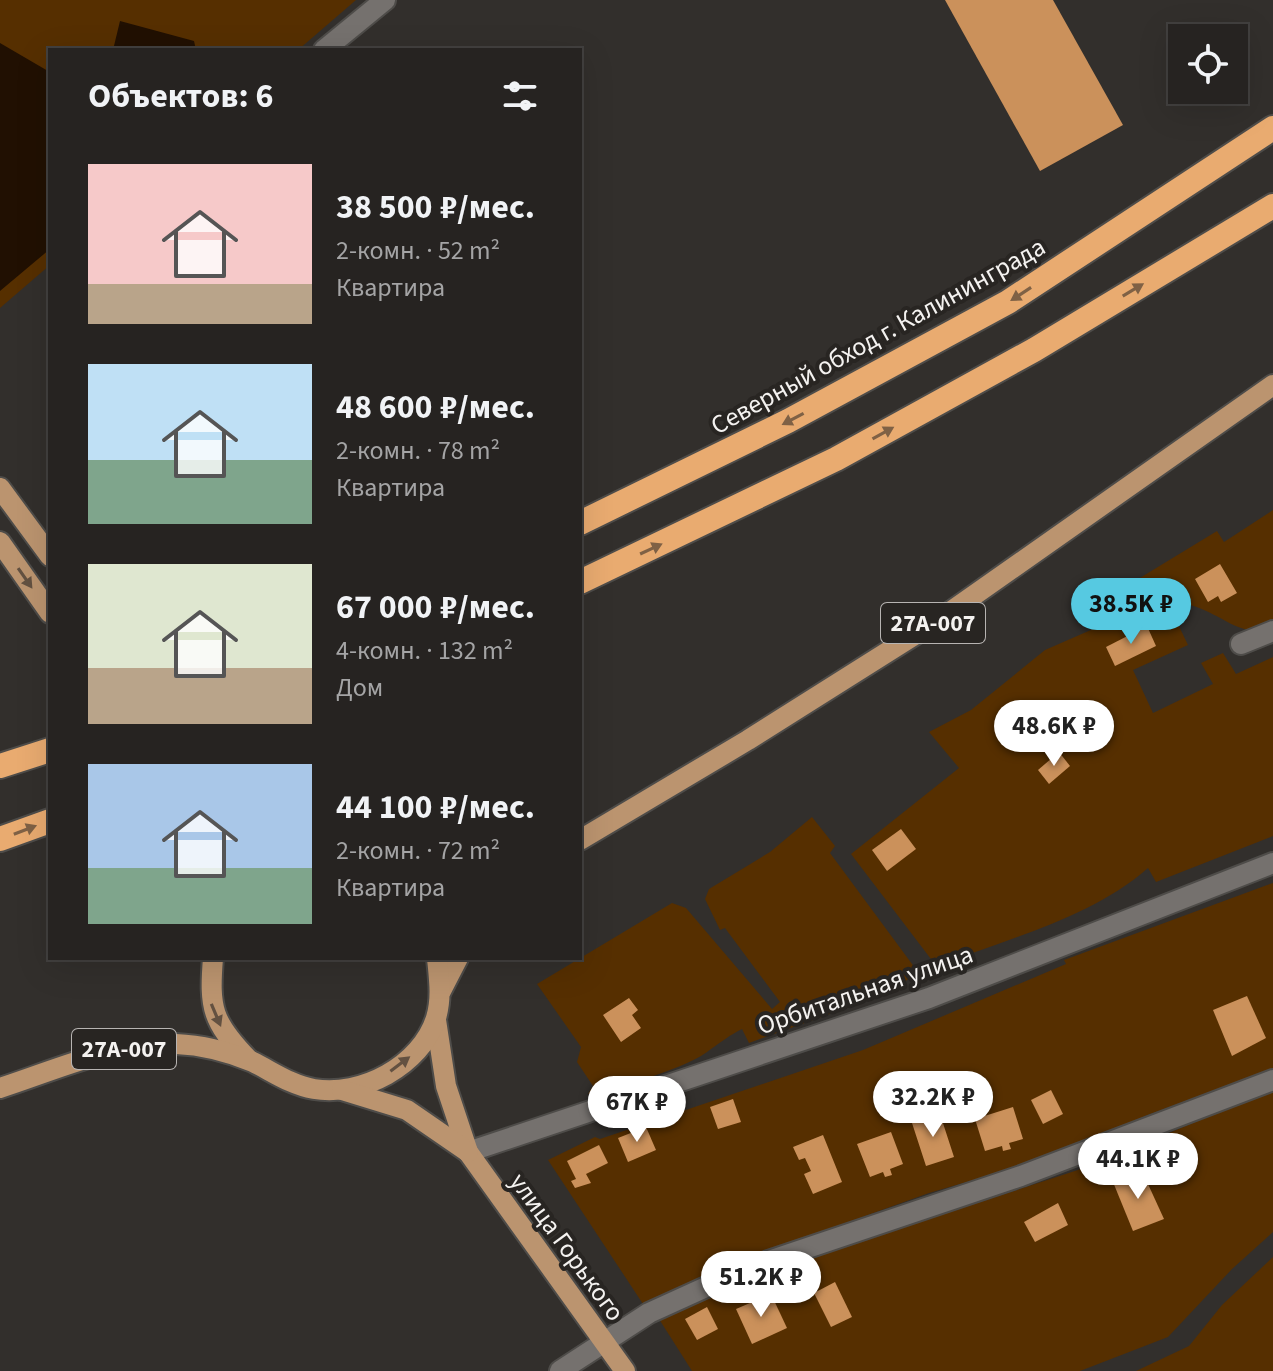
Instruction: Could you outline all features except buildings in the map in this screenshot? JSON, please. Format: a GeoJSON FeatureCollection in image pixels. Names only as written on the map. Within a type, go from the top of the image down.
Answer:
{"type":"FeatureCollection","features":[{"type":"Feature","properties":{"kind":"highway","name":"Северный обход г. Калининграда"},"geometry":{"type":"LineString","coordinates":[[582,522],[788,421],[1008,302],[1273,128]]}},
{"type":"Feature","properties":{"kind":"highway"},"geometry":{"type":"LineString","coordinates":[[582,581],[836,459],[1034,350],[1273,206]]}},
{"type":"Feature","properties":{"kind":"highway"},"geometry":{"type":"LineString","coordinates":[[0,766],[48,751]]}},
{"type":"Feature","properties":{"kind":"highway"},"geometry":{"type":"LineString","coordinates":[[0,839],[48,822]]}},
{"type":"Feature","properties":{"kind":"main road","name":"27А-007"},"geometry":{"type":"LineString","coordinates":[[582,839],[748,740],[943,617],[1273,385]]}},
{"type":"Feature","properties":{"kind":"main road"},"geometry":{"type":"LineString","coordinates":[[0,488],[48,553]]}},
{"type":"Feature","properties":{"kind":"main road"},"geometry":{"type":"LineString","coordinates":[[0,542],[48,610]]}},
{"type":"Feature","properties":{"kind":"main road"},"geometry":{"type":"LineString","coordinates":[[0,759],[48,750]]}},
{"type":"Feature","properties":{"kind":"main road"},"geometry":{"type":"LineString","coordinates":[[213,960],[210,1000],[225,1035],[251,1061],[295,1084],[342,1090],[407,1110],[468,1152]]}},
{"type":"Feature","properties":{"kind":"main road"},"geometry":{"type":"LineString","coordinates":[[437,960],[441,991],[436,1020],[446,1086],[468,1152]]}},
{"type":"Feature","properties":{"kind":"main road"},"geometry":{"type":"LineString","coordinates":[[441,991],[457,960]]}},
{"type":"Feature","properties":{"kind":"main road"},"geometry":{"type":"LineString","coordinates":[[342,1090],[376,1081],[405,1063],[436,1020]]}},
{"type":"Feature","properties":{"kind":"main road","name":"27А-007"},"geometry":{"type":"LineString","coordinates":[[0,1088],[136,1045],[196,1044],[251,1061]]}},
{"type":"Feature","properties":{"kind":"main road","name":"улица Горького"},"geometry":{"type":"LineString","coordinates":[[468,1152],[625,1371]]}},
{"type":"Feature","properties":{"kind":"street"},"geometry":{"type":"LineString","coordinates":[[326,48],[385,0]]}},
{"type":"Feature","properties":{"kind":"street"},"geometry":{"type":"LineString","coordinates":[[1048,276],[1108,226],[1273,119]]}},
{"type":"Feature","properties":{"kind":"street"},"geometry":{"type":"LineString","coordinates":[[27,524],[48,539]]}},
{"type":"Feature","properties":{"kind":"street"},"geometry":{"type":"LineString","coordinates":[[1241,644],[1273,631]]}},
{"type":"Feature","properties":{"kind":"street","name":"Орбитальная улица"},"geometry":{"type":"LineString","coordinates":[[468,1152],[929,998],[1273,863]]}},
{"type":"Feature","properties":{"kind":"street"},"geometry":{"type":"LineString","coordinates":[[560,1371],[649,1313],[748,1268],[1021,1176],[1273,1080]]}},
{"type":"Feature","properties":{"kind":"shaded area"},"geometry":{"type":"Polygon","coordinates":[[[0,0],[356,0],[300,48],[48,48],[48,267],[0,308],[0,0]]]}},
{"type":"Feature","properties":{"kind":"shaded area"},"geometry":{"type":"Polygon","coordinates":[[[120,21],[194,41],[196,48],[113,48],[120,21]]]}},
{"type":"Feature","properties":{"kind":"shaded area"},"geometry":{"type":"Polygon","coordinates":[[[0,43],[48,71],[48,251],[0,291],[0,43]]]}},
{"type":"Feature","properties":{"kind":"shaded area"},"geometry":{"type":"Polygon","coordinates":[[[1273,510],[1273,631],[1260,632],[1239,627],[1182,603],[1126,605],[1125,587],[1217,531],[1224,542],[1273,510]]]}},
{"type":"Feature","properties":{"kind":"shaded area"},"geometry":{"type":"Polygon","coordinates":[[[1165,616],[1176,620],[1188,645],[1133,670],[1153,713],[1213,684],[1201,663],[1223,653],[1236,674],[1273,657],[1273,836],[1156,882],[1148,868],[1125,886],[1074,914],[937,967],[851,854],[959,768],[929,732],[971,710],[1045,650],[1100,626],[1165,616]]]}},
{"type":"Feature","properties":{"kind":"shaded area"},"geometry":{"type":"Polygon","coordinates":[[[812,817],[835,846],[830,853],[915,968],[915,974],[891,992],[749,1043],[742,1029],[687,1063],[588,1094],[593,1086],[577,1062],[581,1047],[537,984],[582,960],[582,957],[672,903],[686,908],[772,1009],[780,1002],[725,928],[720,930],[705,899],[709,889],[770,852],[812,817]]]}},
{"type":"Feature","properties":{"kind":"shaded area"},"geometry":{"type":"Polygon","coordinates":[[[1273,883],[1273,1068],[1145,1116],[1056,1156],[929,1193],[737,1262],[643,1304],[548,1160],[595,1137],[600,1139],[863,1050],[1066,964],[1064,960],[1273,883]]]}},
{"type":"Feature","properties":{"kind":"shaded area"},"geometry":{"type":"Polygon","coordinates":[[[1273,1090],[1273,1232],[1232,1269],[1168,1337],[1080,1371],[692,1371],[659,1319],[746,1279],[1084,1168],[1273,1090]]]}},
{"type":"Feature","properties":{"kind":"shaded area"},"geometry":{"type":"Polygon","coordinates":[[[1273,1257],[1273,1371],[1136,1371],[1189,1346],[1222,1305],[1273,1257]]]}}]}
